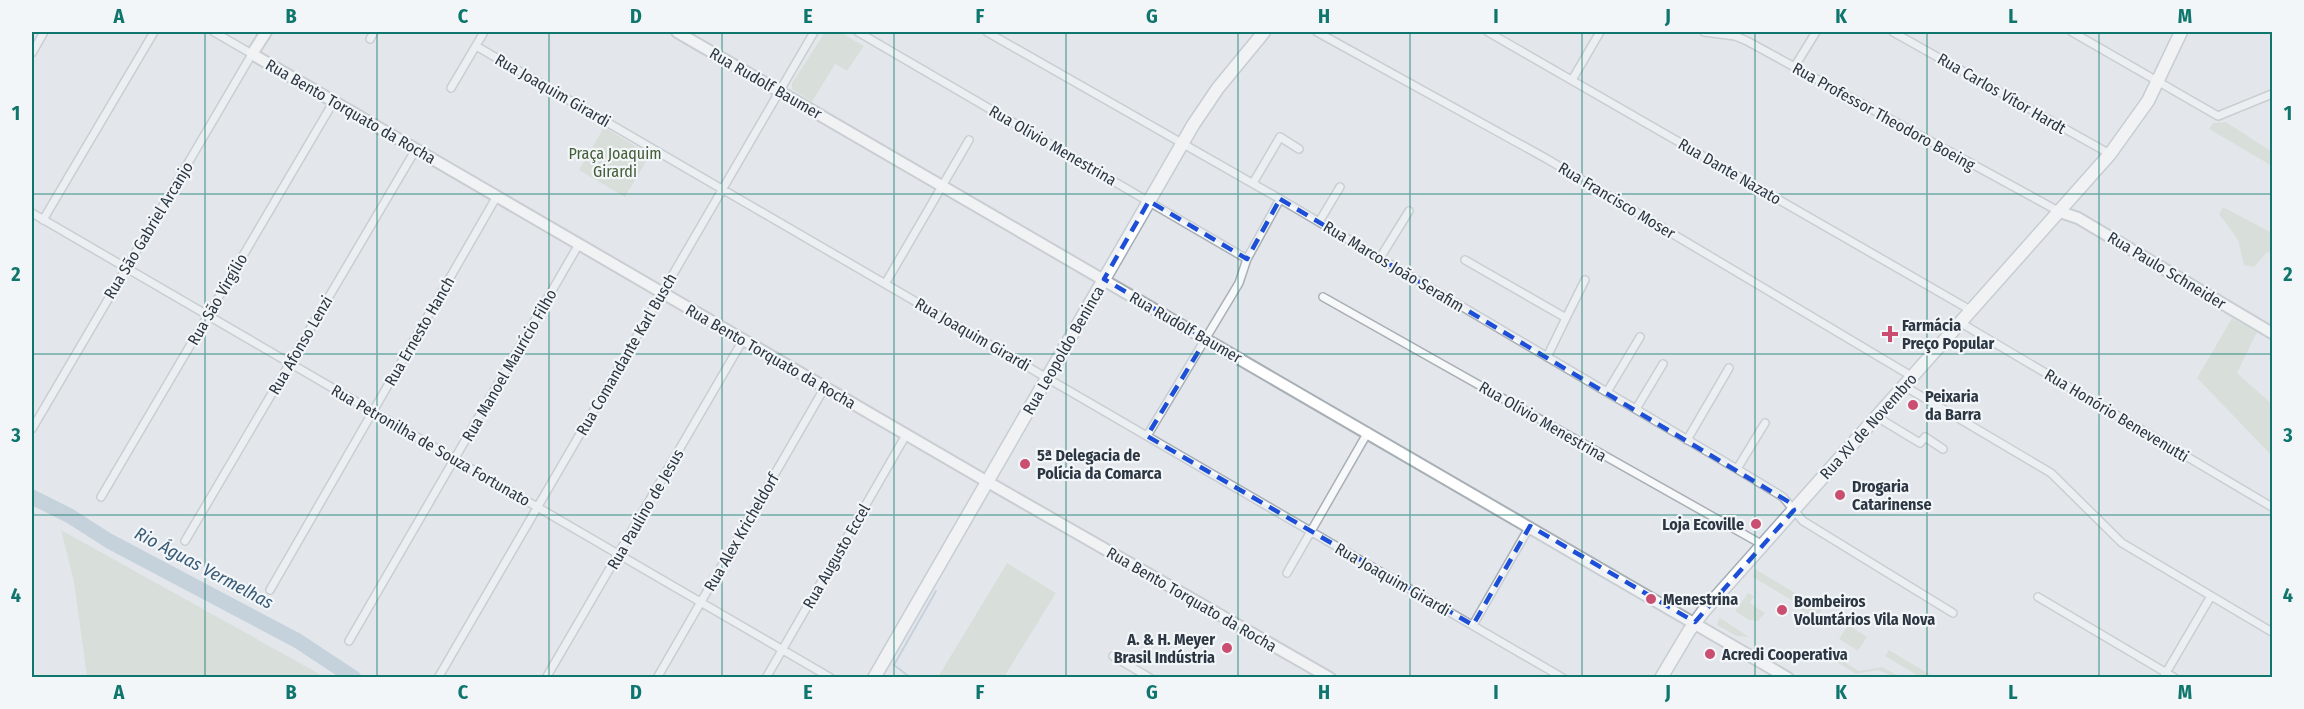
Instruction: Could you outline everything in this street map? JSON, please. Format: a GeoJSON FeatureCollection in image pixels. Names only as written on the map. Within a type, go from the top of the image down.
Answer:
{"type":"FeatureCollection","features":[{"type":"Feature","properties":{"kind":"main road","name":"Rua Leopoldo Beninca"},"geometry":{"type":"LineString","coordinates":[[874,678],[1183,143],[1218,88],[1264,32]]}},
{"type":"Feature","properties":{"kind":"main road","name":"Rua XV de Novembro"},"geometry":{"type":"LineString","coordinates":[[1661,678],[1695,622],[2110,154],[2143,110],[2181,32]]}},
{"type":"Feature","properties":{"kind":"street"},"geometry":{"type":"LineString","coordinates":[[32,53],[44,32]]}},
{"type":"Feature","properties":{"kind":"street"},"geometry":{"type":"LineString","coordinates":[[43,220],[154,32]]}},
{"type":"Feature","properties":{"kind":"street","name":"Rua Bento Torquato da Rocha"},"geometry":{"type":"LineString","coordinates":[[214,32],[906,435],[1330,678]]}},
{"type":"Feature","properties":{"kind":"street","name":"Rua São Gabriel Arcanjo"},"geometry":{"type":"LineString","coordinates":[[32,429],[266,32]]}},
{"type":"Feature","properties":{"kind":"street"},"geometry":{"type":"LineString","coordinates":[[370,39],[374,32]]}},
{"type":"Feature","properties":{"kind":"street"},"geometry":{"type":"LineString","coordinates":[[451,88],[484,32]]}},
{"type":"Feature","properties":{"kind":"street","name":"Rua Rudolf Baumer"},"geometry":{"type":"LineString","coordinates":[[677,32],[1788,678]]}},
{"type":"Feature","properties":{"kind":"street","name":"Rua Comandante Karl Busch"},"geometry":{"type":"LineString","coordinates":[[438,678],[814,32]]}},
{"type":"Feature","properties":{"kind":"street","name":"Rua Olívio Menestrina"},"geometry":{"type":"LineString","coordinates":[[858,32],[1247,259]]}},
{"type":"Feature","properties":{"kind":"street","name":"Rua Marcos João Serafim"},"geometry":{"type":"LineString","coordinates":[[987,32],[1253,183],[1737,469],[1783,497],[1803,520],[1953,613]]}},
{"type":"Feature","properties":{"kind":"street","name":"Rua Francisco Moser"},"geometry":{"type":"LineString","coordinates":[[1317,32],[1547,159],[1909,381],[2051,473],[2122,543],[2272,632]]}},
{"type":"Feature","properties":{"kind":"street","name":"Rua Dante Nazato"},"geometry":{"type":"LineString","coordinates":[[1488,32],[1972,311]]}},
{"type":"Feature","properties":{"kind":"street"},"geometry":{"type":"LineString","coordinates":[[1572,80],[1600,32]]}},
{"type":"Feature","properties":{"kind":"street","name":"Rua Professor Theodoro Boeing"},"geometry":{"type":"LineString","coordinates":[[1704,32],[1741,38],[2060,212]]}},
{"type":"Feature","properties":{"kind":"street"},"geometry":{"type":"LineString","coordinates":[[1795,66],[1815,32]]}},
{"type":"Feature","properties":{"kind":"street","name":"Rua Carlos Vítor Hardt"},"geometry":{"type":"LineString","coordinates":[[1893,32],[2110,154]]}},
{"type":"Feature","properties":{"kind":"street"},"geometry":{"type":"LineString","coordinates":[[2072,32],[2218,116],[2272,94]]}},
{"type":"Feature","properties":{"kind":"street","name":"Rua Joaquim Girardi"},"geometry":{"type":"LineString","coordinates":[[476,46],[1563,678]]}},
{"type":"Feature","properties":{"kind":"street","name":"Rua São Virgílio"},"geometry":{"type":"LineString","coordinates":[[101,497],[333,101]]}},
{"type":"Feature","properties":{"kind":"street"},"geometry":{"type":"LineString","coordinates":[[1253,183],[1280,137],[1299,149]]}},
{"type":"Feature","properties":{"kind":"street"},"geometry":{"type":"LineString","coordinates":[[885,284],[969,140]]}},
{"type":"Feature","properties":{"kind":"street","name":"Rua Afonso Lenzi"},"geometry":{"type":"LineString","coordinates":[[185,541],[416,149]]}},
{"type":"Feature","properties":{"kind":"street"},"geometry":{"type":"LineString","coordinates":[[1319,222],[1340,187]]}},
{"type":"Feature","properties":{"kind":"street","name":"Rua Ernesto Hanch"},"geometry":{"type":"LineString","coordinates":[[270,590],[497,196]]}},
{"type":"Feature","properties":{"kind":"street"},"geometry":{"type":"LineString","coordinates":[[1148,436],[1239,283],[1247,259],[1280,199]]}},
{"type":"Feature","properties":{"kind":"street"},"geometry":{"type":"LineString","coordinates":[[1380,258],[1408,211]]}},
{"type":"Feature","properties":{"kind":"street","name":"Rua Paulo Schneider"},"geometry":{"type":"LineString","coordinates":[[2060,212],[2078,218],[2272,333]]}},
{"type":"Feature","properties":{"kind":"street","name":"Rua Petronilha de Souza Fortunato"},"geometry":{"type":"LineString","coordinates":[[32,213],[831,678]]}},
{"type":"Feature","properties":{"kind":"street","name":"Rua Manoel Maurício Filho"},"geometry":{"type":"LineString","coordinates":[[349,641],[579,244]]}},
{"type":"Feature","properties":{"kind":"street"},"geometry":{"type":"LineString","coordinates":[[1465,260],[1566,318]]}},
{"type":"Feature","properties":{"kind":"street"},"geometry":{"type":"LineString","coordinates":[[1547,357],[1585,280]]}},
{"type":"Feature","properties":{"kind":"street","name":"Rua Olívio Menestrina"},"geometry":{"type":"LineString","coordinates":[[1323,297],[1762,545]]}},
{"type":"Feature","properties":{"kind":"street","name":"Rua Honório Benevenutti"},"geometry":{"type":"LineString","coordinates":[[1961,322],[2272,507]]}},
{"type":"Feature","properties":{"kind":"street"},"geometry":{"type":"LineString","coordinates":[[1607,392],[1640,338]]}},
{"type":"Feature","properties":{"kind":"street","name":"Rua Paulino de Jesus"},"geometry":{"type":"LineString","coordinates":[[546,678],[743,340]]}},
{"type":"Feature","properties":{"kind":"street"},"geometry":{"type":"LineString","coordinates":[[1636,409],[1663,364]]}},
{"type":"Feature","properties":{"kind":"street"},"geometry":{"type":"LineString","coordinates":[[1688,440],[1729,368]]}},
{"type":"Feature","properties":{"kind":"street","name":"Rua Alex Kricheldorf"},"geometry":{"type":"LineString","coordinates":[[657,678],[825,387]]}},
{"type":"Feature","properties":{"kind":"street"},"geometry":{"type":"LineString","coordinates":[[1877,417],[1920,443],[1925,436],[1942,448]]}},
{"type":"Feature","properties":{"kind":"street"},"geometry":{"type":"LineString","coordinates":[[1737,469],[1765,423]]}},
{"type":"Feature","properties":{"kind":"street"},"geometry":{"type":"LineString","coordinates":[[1287,573],[1368,432]]}},
{"type":"Feature","properties":{"kind":"street","name":"Rua Augusto Eccel"},"geometry":{"type":"LineString","coordinates":[[766,678],[906,435]]}},
{"type":"Feature","properties":{"kind":"street"},"geometry":{"type":"LineString","coordinates":[[1473,625],[1530,526]]}},
{"type":"Feature","properties":{"kind":"street"},"geometry":{"type":"LineString","coordinates":[[2164,675],[2211,596]]}},
{"type":"Feature","properties":{"kind":"street"},"geometry":{"type":"LineString","coordinates":[[2038,597],[2164,675],[2175,678]]}},
{"type":"Feature","properties":{"kind":"street"},"geometry":{"type":"LineString","coordinates":[[1113,656],[1150,678]]}},
{"type":"Feature","properties":{"kind":"highlighted area"},"geometry":{"type":"Polygon","coordinates":[[[1280,199],[1789,502],[1794,510],[1695,622],[1530,526],[1473,625],[1147,436],[1206,339],[1104,279],[1149,201],[1247,259],[1280,199]]]}},
{"type":"Feature","properties":{"kind":"green space"},"geometry":{"type":"Polygon","coordinates":[[[825,32],[840,32],[864,46],[847,71],[835,64],[812,102],[792,89],[792,83],[825,32]]]}},
{"type":"Feature","properties":{"kind":"green space"},"geometry":{"type":"Polygon","coordinates":[[[2226,122],[2272,150],[2272,166],[2209,129],[2213,123],[2226,122]]]}},
{"type":"Feature","properties":{"kind":"green space","name":"Praça Joaquim Girardi"},"geometry":{"type":"Polygon","coordinates":[[[604,127],[650,155],[625,197],[579,170],[604,127]]]}},
{"type":"Feature","properties":{"kind":"green space"},"geometry":{"type":"Polygon","coordinates":[[[2223,207],[2272,233],[2272,254],[2267,252],[2254,267],[2244,265],[2238,240],[2219,214],[2223,207]]]}},
{"type":"Feature","properties":{"kind":"green space"},"geometry":{"type":"Polygon","coordinates":[[[2232,318],[2257,332],[2237,373],[2272,404],[2272,456],[2197,378],[2232,318]]]}},
{"type":"Feature","properties":{"kind":"green space"},"geometry":{"type":"Polygon","coordinates":[[[61,530],[325,677],[87,677],[74,582],[61,530]]]}},
{"type":"Feature","properties":{"kind":"green space"},"geometry":{"type":"Polygon","coordinates":[[[1007,563],[1056,593],[1004,677],[938,677],[1007,563]]]}},
{"type":"Feature","properties":{"kind":"green space"},"geometry":{"type":"Polygon","coordinates":[[[1755,569],[1822,609],[1813,624],[1793,601],[1753,577],[1755,569]]]}},
{"type":"Feature","properties":{"kind":"green space"},"geometry":{"type":"Polygon","coordinates":[[[1748,593],[1754,596],[1750,603],[1765,613],[1758,621],[1749,620],[1735,611],[1748,593]]]}},
{"type":"Feature","properties":{"kind":"green space"},"geometry":{"type":"Polygon","coordinates":[[[1719,619],[1749,637],[1736,636],[1717,625],[1719,619]]]}},
{"type":"Feature","properties":{"kind":"green space"},"geometry":{"type":"Polygon","coordinates":[[[1848,625],[1867,637],[1858,651],[1839,639],[1848,625]]]}},
{"type":"Feature","properties":{"kind":"green space"},"geometry":{"type":"Polygon","coordinates":[[[1889,650],[1935,677],[1920,677],[1885,656],[1889,650]]]}},
{"type":"Feature","properties":{"kind":"green space"},"geometry":{"type":"Polygon","coordinates":[[[1835,656],[1859,671],[1882,667],[1901,677],[1894,677],[1878,670],[1856,674],[1832,659],[1835,656]]]}},
{"type":"Feature","properties":{"kind":"waterway","name":"Rio Águas Vermelhas"},"geometry":{"type":"LineString","coordinates":[[32,497],[70,516],[109,541],[298,641],[354,678]]}},
{"type":"Feature","properties":{"kind":"waterway"},"geometry":{"type":"LineString","coordinates":[[911,678],[894,665],[936,591]]}},
{"type":"Feature","properties":{"kind":"place","name":"Farmácia Preço Popular"},"geometry":{"type":"Point","coordinates":[1890,334]}},
{"type":"Feature","properties":{"kind":"place","name":"Peixaria da Barra"},"geometry":{"type":"Point","coordinates":[1913,405]}},
{"type":"Feature","properties":{"kind":"place","name":"5ª Delegacia de Polícia da Comarca"},"geometry":{"type":"Point","coordinates":[1025,464]}},
{"type":"Feature","properties":{"kind":"place","name":"Drogaria Catarinense"},"geometry":{"type":"Point","coordinates":[1840,495]}},
{"type":"Feature","properties":{"kind":"place","name":"Loja Ecoville"},"geometry":{"type":"Point","coordinates":[1756,524]}},
{"type":"Feature","properties":{"kind":"place","name":"Menestrina"},"geometry":{"type":"Point","coordinates":[1651,599]}},
{"type":"Feature","properties":{"kind":"place","name":"Bombeiros Voluntários Vila Nova"},"geometry":{"type":"Point","coordinates":[1782,610]}},
{"type":"Feature","properties":{"kind":"place","name":"A. & H. Meyer Brasil Indústria"},"geometry":{"type":"Point","coordinates":[1227,648]}},
{"type":"Feature","properties":{"kind":"place","name":"Acredi Cooperativa"},"geometry":{"type":"Point","coordinates":[1710,654]}}]}
